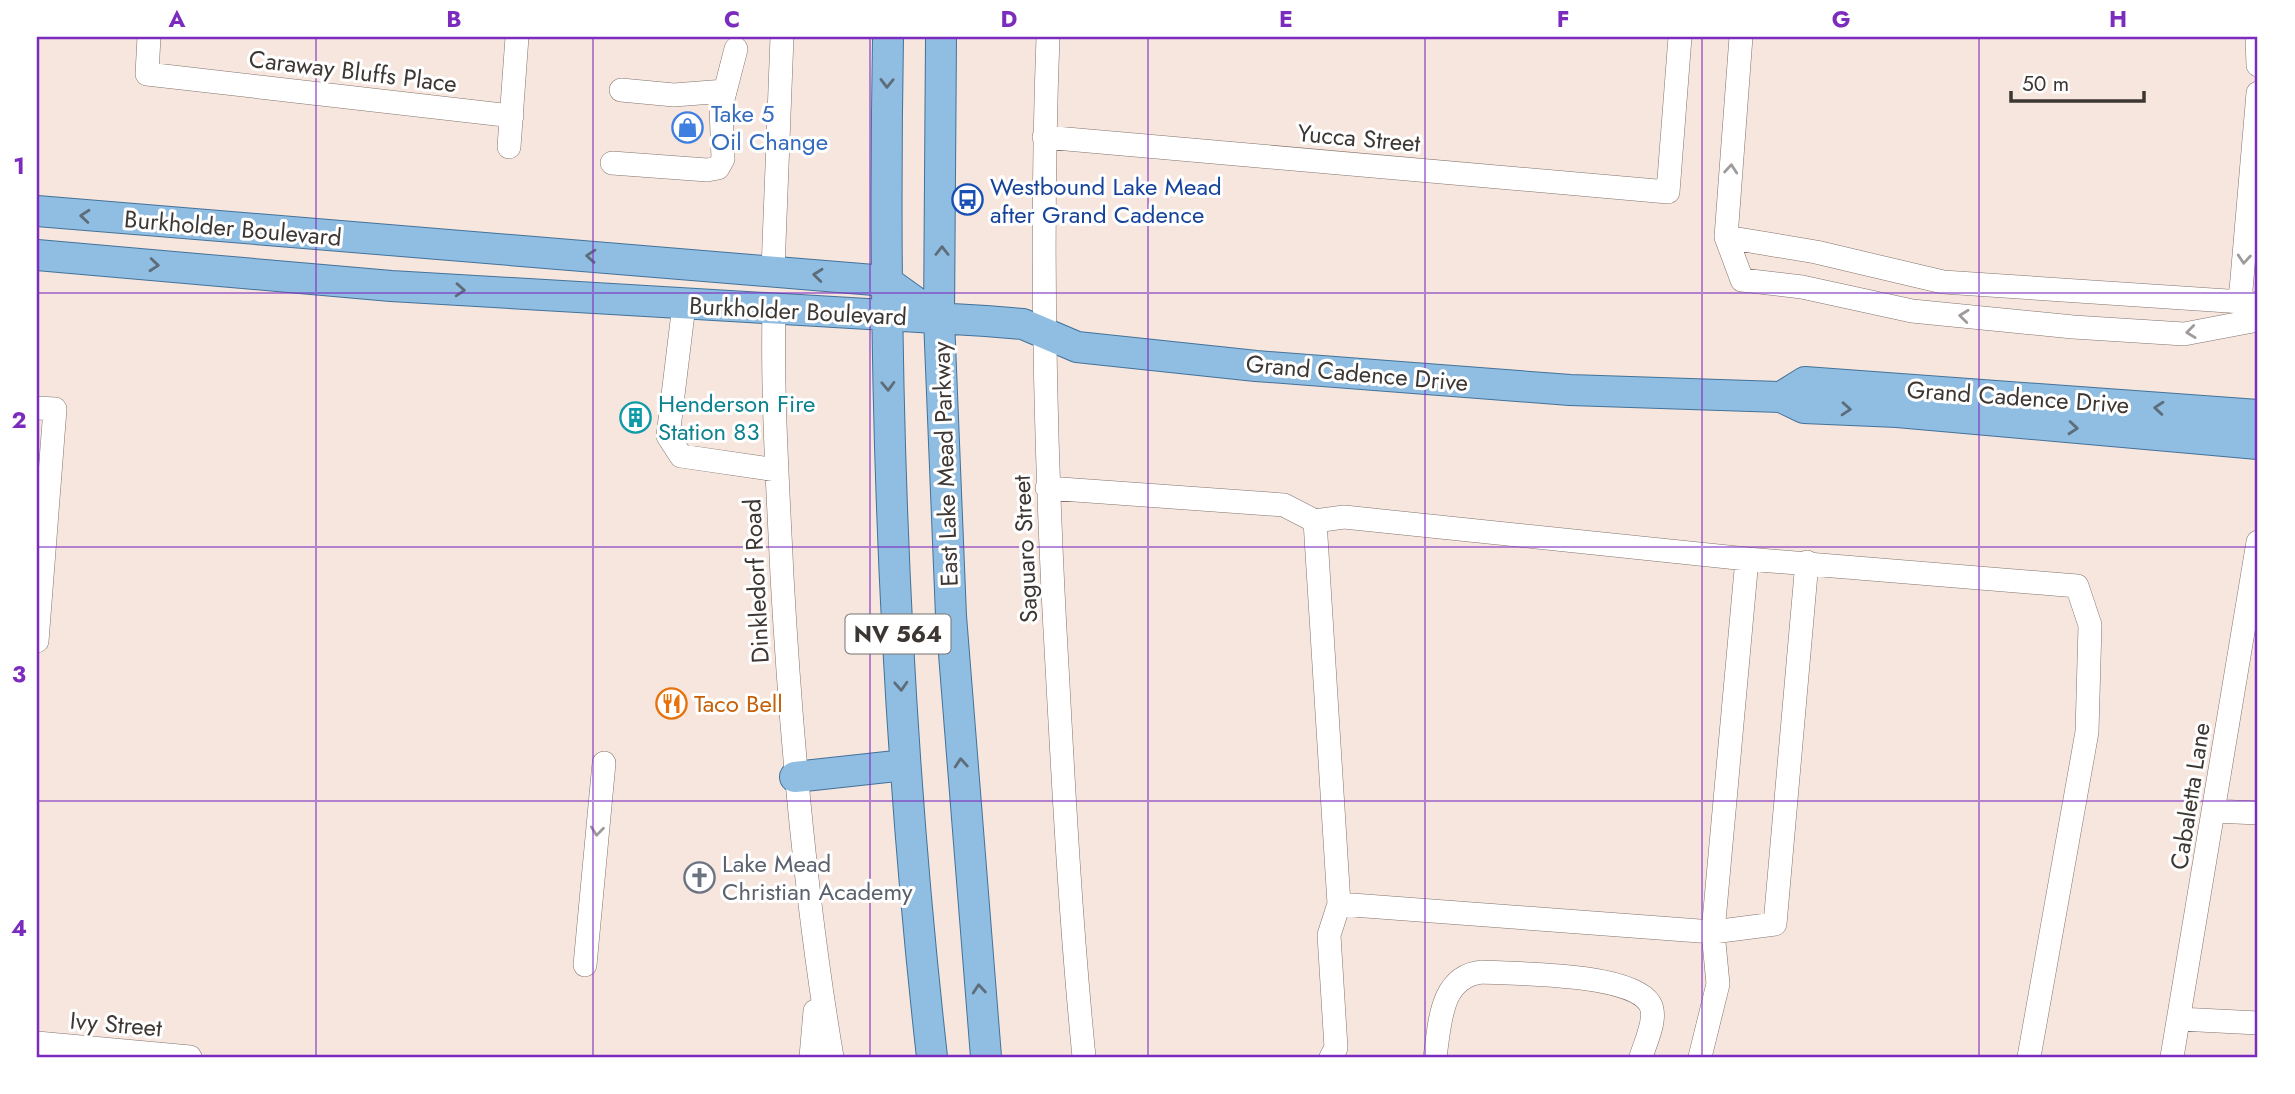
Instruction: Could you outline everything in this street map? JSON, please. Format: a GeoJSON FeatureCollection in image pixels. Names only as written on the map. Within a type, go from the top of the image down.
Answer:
{"type":"FeatureCollection","features":[{"type":"Feature","properties":{"kind":"main road","name":"NV 564"},"geometry":{"type":"LineString","coordinates":[[888,37],[886,317],[905,765],[932,1057]]}},
{"type":"Feature","properties":{"kind":"main road","name":"East Lake Mead Parkway"},"geometry":{"type":"LineString","coordinates":[[941,37],[939,319],[951,616],[986,1057]]}},
{"type":"Feature","properties":{"kind":"main road","name":"Burkholder Boulevard"},"geometry":{"type":"LineString","coordinates":[[37,211],[886,281],[939,319]]}},
{"type":"Feature","properties":{"kind":"main road"},"geometry":{"type":"LineString","coordinates":[[391,286],[397,241]]}},
{"type":"Feature","properties":{"kind":"main road"},"geometry":{"type":"LineString","coordinates":[[541,296],[543,253]]}},
{"type":"Feature","properties":{"kind":"main road","name":"Burkholder Boulevard"},"geometry":{"type":"LineString","coordinates":[[37,255],[391,286],[939,319]]}},
{"type":"Feature","properties":{"kind":"main road","name":"Grand Cadence Drive"},"geometry":{"type":"LineString","coordinates":[[939,319],[1023,324],[1077,347],[1256,366],[1570,390],[1781,397],[1804,408],[1897,412],[2258,444]]}},
{"type":"Feature","properties":{"kind":"main road","name":"Grand Cadence Drive"},"geometry":{"type":"LineString","coordinates":[[1781,397],[1805,382],[2258,415]]}},
{"type":"Feature","properties":{"kind":"main road"},"geometry":{"type":"LineString","coordinates":[[796,777],[905,765]]}},
{"type":"Feature","properties":{"kind":"street","name":"Caraway Bluffs Place"},"geometry":{"type":"LineString","coordinates":[[149,37],[147,74],[512,116]]}},
{"type":"Feature","properties":{"kind":"street"},"geometry":{"type":"LineString","coordinates":[[509,147],[517,37]]}},
{"type":"Feature","properties":{"kind":"street"},"geometry":{"type":"LineString","coordinates":[[773,270],[782,37]]}},
{"type":"Feature","properties":{"kind":"street","name":"Saguaro Street"},"geometry":{"type":"LineString","coordinates":[[1048,37],[1044,137],[1047,488],[1070,912],[1084,1057]]}},
{"type":"Feature","properties":{"kind":"street","name":"Yucca Street"},"geometry":{"type":"LineString","coordinates":[[1044,137],[1668,192],[1680,37]]}},
{"type":"Feature","properties":{"kind":"street"},"geometry":{"type":"LineString","coordinates":[[1741,37],[1726,237],[1742,280],[1802,287],[1912,311],[2185,334],[2258,320]]}},
{"type":"Feature","properties":{"kind":"street"},"geometry":{"type":"LineString","coordinates":[[2257,37],[2258,65]]}},
{"type":"Feature","properties":{"kind":"street"},"geometry":{"type":"LineString","coordinates":[[612,163],[707,170],[718,168],[723,159],[721,107],[736,50]]}},
{"type":"Feature","properties":{"kind":"street"},"geometry":{"type":"LineString","coordinates":[[621,90],[674,95],[725,91]]}},
{"type":"Feature","properties":{"kind":"street"},"geometry":{"type":"LineString","coordinates":[[1726,237],[1816,252],[1943,282],[2249,302],[2258,93]]}},
{"type":"Feature","properties":{"kind":"street"},"geometry":{"type":"LineString","coordinates":[[684,305],[668,436],[681,456],[777,470]]}},
{"type":"Feature","properties":{"kind":"street","name":"Dinkledorf Road"},"geometry":{"type":"LineString","coordinates":[[774,310],[777,470],[796,777],[818,976],[832,1057]]}},
{"type":"Feature","properties":{"kind":"street"},"geometry":{"type":"LineString","coordinates":[[37,408],[55,410],[37,641]]}},
{"type":"Feature","properties":{"kind":"street"},"geometry":{"type":"LineString","coordinates":[[1047,488],[1284,505],[1315,521],[1344,517],[1747,559],[2077,586],[2090,625],[2087,732],[2029,1057]]}},
{"type":"Feature","properties":{"kind":"street"},"geometry":{"type":"LineString","coordinates":[[1315,521],[1339,904],[1329,935],[1336,1048],[1331,1057]]}},
{"type":"Feature","properties":{"kind":"street","name":"Cabaletta Lane"},"geometry":{"type":"LineString","coordinates":[[2172,1057],[2258,542]]}},
{"type":"Feature","properties":{"kind":"street"},"geometry":{"type":"LineString","coordinates":[[1700,1057],[1718,984],[1713,932],[1747,559]]}},
{"type":"Feature","properties":{"kind":"street"},"geometry":{"type":"LineString","coordinates":[[1339,904],[1713,932],[1775,924],[1808,562]]}},
{"type":"Feature","properties":{"kind":"street"},"geometry":{"type":"LineString","coordinates":[[585,965],[604,763]]}},
{"type":"Feature","properties":{"kind":"street"},"geometry":{"type":"LineString","coordinates":[[2214,811],[2258,813]]}},
{"type":"Feature","properties":{"kind":"street"},"geometry":{"type":"LineString","coordinates":[[1435,1057],[1443,1010],[1451,988],[1465,976],[1482,972],[1586,978],[1637,993],[1650,1004],[1653,1012],[1641,1057]]}},
{"type":"Feature","properties":{"kind":"street"},"geometry":{"type":"LineString","coordinates":[[811,1057],[818,976]]}},
{"type":"Feature","properties":{"kind":"street"},"geometry":{"type":"LineString","coordinates":[[2179,1019],[2258,1023]]}},
{"type":"Feature","properties":{"kind":"street","name":"Ivy Street"},"geometry":{"type":"LineString","coordinates":[[37,1043],[80,1052],[190,1057]]}},
{"type":"Feature","properties":{"kind":"place","name":"Take 5 Oil Change"},"geometry":{"type":"Point","coordinates":[688,127]}},
{"type":"Feature","properties":{"kind":"place","name":"Westbound Lake Mead after Grand Cadence"},"geometry":{"type":"Point","coordinates":[967,200]}},
{"type":"Feature","properties":{"kind":"place","name":"Henderson Fire Station 83"},"geometry":{"type":"Point","coordinates":[635,417]}},
{"type":"Feature","properties":{"kind":"place","name":"Taco Bell"},"geometry":{"type":"Point","coordinates":[671,703]}},
{"type":"Feature","properties":{"kind":"place","name":"Lake Mead Christian Academy"},"geometry":{"type":"Point","coordinates":[699,877]}}]}
